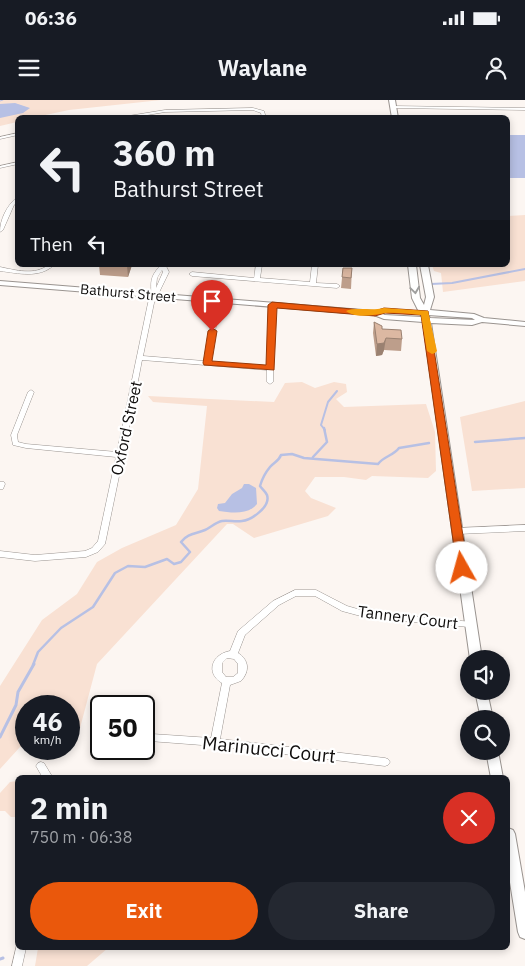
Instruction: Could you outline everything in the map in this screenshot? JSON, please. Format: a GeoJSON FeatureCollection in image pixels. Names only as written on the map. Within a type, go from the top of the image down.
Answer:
{"type":"FeatureCollection","features":[{"type":"Feature","properties":{"kind":"main road"},"geometry":{"type":"LineString","coordinates":[[392,100],[394,115]]}},
{"type":"Feature","properties":{"kind":"main road"},"geometry":{"type":"LineString","coordinates":[[412,267],[416,298],[426,316]]}},
{"type":"Feature","properties":{"kind":"main road"},"geometry":{"type":"LineString","coordinates":[[424,267],[430,297],[426,316],[474,650]]}},
{"type":"Feature","properties":{"kind":"main road","name":"Bathurst Street"},"geometry":{"type":"LineString","coordinates":[[0,283],[375,313],[384,317],[426,316],[472,323],[482,320],[525,324]]}},
{"type":"Feature","properties":{"kind":"main road"},"geometry":{"type":"LineString","coordinates":[[494,760],[496,775]]}},
{"type":"Feature","properties":{"kind":"main road"},"geometry":{"type":"LineString","coordinates":[[510,846],[525,932]]}},
{"type":"Feature","properties":{"kind":"street"},"geometry":{"type":"LineString","coordinates":[[393,107],[525,108]]}},
{"type":"Feature","properties":{"kind":"street"},"geometry":{"type":"LineString","coordinates":[[205,110],[205,115]]}},
{"type":"Feature","properties":{"kind":"street"},"geometry":{"type":"LineString","coordinates":[[139,115],[166,111],[261,110],[263,115]]}},
{"type":"Feature","properties":{"kind":"street"},"geometry":{"type":"LineString","coordinates":[[0,138],[15,135]]}},
{"type":"Feature","properties":{"kind":"street"},"geometry":{"type":"LineString","coordinates":[[0,167],[15,164]]}},
{"type":"Feature","properties":{"kind":"street"},"geometry":{"type":"LineString","coordinates":[[0,230],[15,202]]}},
{"type":"Feature","properties":{"kind":"street"},"geometry":{"type":"LineString","coordinates":[[0,269],[35,273],[47,270],[49,267]]}},
{"type":"Feature","properties":{"kind":"street"},"geometry":{"type":"LineString","coordinates":[[154,295],[152,285],[156,271],[161,267]]}},
{"type":"Feature","properties":{"kind":"street"},"geometry":{"type":"LineString","coordinates":[[154,295],[161,288],[166,272],[165,267]]}},
{"type":"Feature","properties":{"kind":"street"},"geometry":{"type":"LineString","coordinates":[[257,279],[259,267]]}},
{"type":"Feature","properties":{"kind":"street"},"geometry":{"type":"LineString","coordinates":[[313,284],[315,267]]}},
{"type":"Feature","properties":{"kind":"street"},"geometry":{"type":"LineString","coordinates":[[192,274],[201,272],[337,286]]}},
{"type":"Feature","properties":{"kind":"street","name":"Oxford Street"},"geometry":{"type":"LineString","coordinates":[[0,554],[35,558],[86,554],[95,550],[102,542],[154,295]]}},
{"type":"Feature","properties":{"kind":"street"},"geometry":{"type":"LineString","coordinates":[[270,382],[272,305]]}},
{"type":"Feature","properties":{"kind":"street"},"geometry":{"type":"LineString","coordinates":[[207,363],[215,314]]}},
{"type":"Feature","properties":{"kind":"street"},"geometry":{"type":"LineString","coordinates":[[141,358],[270,368]]}},
{"type":"Feature","properties":{"kind":"street"},"geometry":{"type":"LineString","coordinates":[[31,392],[14,435],[15,443],[26,446],[121,455]]}},
{"type":"Feature","properties":{"kind":"street"},"geometry":{"type":"LineString","coordinates":[[458,531],[525,528]]}},
{"type":"Feature","properties":{"kind":"street","name":"Tannery Court"},"geometry":{"type":"LineString","coordinates":[[233,656],[241,633],[276,603],[295,593],[316,593],[345,609],[368,615],[469,624]]}},
{"type":"Feature","properties":{"kind":"street"},"geometry":{"type":"LineString","coordinates":[[233,656],[241,660],[245,670],[240,677],[227,680],[222,679],[216,672],[216,664],[223,658],[233,656]]}},
{"type":"Feature","properties":{"kind":"street"},"geometry":{"type":"LineString","coordinates":[[214,742],[227,680]]}},
{"type":"Feature","properties":{"kind":"street","name":"Marinucci Court"},"geometry":{"type":"LineString","coordinates":[[155,738],[214,742],[385,762]]}},
{"type":"Feature","properties":{"kind":"street"},"geometry":{"type":"LineString","coordinates":[[41,766],[47,775]]}},
{"type":"Feature","properties":{"kind":"street"},"geometry":{"type":"LineString","coordinates":[[17,966],[21,950]]}},
{"type":"Feature","properties":{"kind":"shaded area"},"geometry":{"type":"Polygon","coordinates":[[[0,100],[161,100],[69,110],[45,115],[15,115],[15,122],[0,126],[0,100]]]}},
{"type":"Feature","properties":{"kind":"shaded area"},"geometry":{"type":"Polygon","coordinates":[[[525,215],[525,281],[443,292],[441,273],[434,271],[433,267],[510,267],[510,216],[525,215]]]}},
{"type":"Feature","properties":{"kind":"shaded area"},"geometry":{"type":"Polygon","coordinates":[[[302,382],[315,388],[334,382],[346,384],[347,392],[336,399],[344,407],[426,404],[435,432],[436,471],[428,478],[372,476],[366,480],[344,477],[315,477],[305,491],[311,498],[336,508],[328,516],[254,538],[233,524],[227,524],[97,664],[80,728],[80,695],[15,695],[15,752],[0,769],[0,686],[42,620],[77,594],[97,562],[122,548],[176,525],[198,489],[207,406],[153,402],[148,396],[274,402],[285,383],[302,382]]]}},
{"type":"Feature","properties":{"kind":"shaded area"},"geometry":{"type":"Polygon","coordinates":[[[525,401],[525,488],[472,491],[460,417],[525,401]]]}},
{"type":"Feature","properties":{"kind":"shaded area"},"geometry":{"type":"Polygon","coordinates":[[[15,781],[15,817],[11,817],[5,811],[0,811],[0,793],[10,782],[15,781]]]}},
{"type":"Feature","properties":{"kind":"shaded area"},"geometry":{"type":"Polygon","coordinates":[[[38,950],[106,950],[87,966],[35,966],[38,950]]]}},
{"type":"Feature","properties":{"kind":"water"},"geometry":{"type":"Polygon","coordinates":[[[15,103],[30,108],[23,113],[0,118],[0,104],[15,103]]]}},
{"type":"Feature","properties":{"kind":"water"},"geometry":{"type":"Polygon","coordinates":[[[510,135],[525,135],[525,178],[510,178],[510,135]]]}},
{"type":"Feature","properties":{"kind":"water"},"geometry":{"type":"Polygon","coordinates":[[[244,484],[249,484],[256,488],[257,504],[244,512],[219,511],[217,508],[218,504],[225,503],[244,484]]]}},
{"type":"Feature","properties":{"kind":"building"},"geometry":{"type":"Polygon","coordinates":[[[343,268],[352,268],[351,278],[342,277],[343,268]]]}},
{"type":"Feature","properties":{"kind":"building"},"geometry":{"type":"Polygon","coordinates":[[[374,322],[382,326],[382,329],[401,330],[402,339],[386,338],[384,343],[377,344],[374,322]]]}},
{"type":"Feature","properties":{"kind":"waterway"},"geometry":{"type":"LineString","coordinates":[[431,284],[452,283],[525,269]]}},
{"type":"Feature","properties":{"kind":"waterway"},"geometry":{"type":"LineString","coordinates":[[324,429],[321,425],[328,402],[337,391]]}},
{"type":"Feature","properties":{"kind":"waterway"},"geometry":{"type":"LineString","coordinates":[[313,457],[327,442],[324,429]]}},
{"type":"Feature","properties":{"kind":"waterway"},"geometry":{"type":"LineString","coordinates":[[475,442],[525,438]]}},
{"type":"Feature","properties":{"kind":"waterway"},"geometry":{"type":"LineString","coordinates":[[33,665],[38,652],[61,628],[93,607],[115,573],[128,566],[145,567],[167,559],[174,564],[181,562],[190,552],[181,542],[186,537],[220,522],[246,520],[259,512],[267,500],[266,494],[260,486],[268,469],[281,455],[292,454],[304,458],[378,464],[399,448],[429,443]]}},
{"type":"Feature","properties":{"kind":"waterway"},"geometry":{"type":"LineString","coordinates":[[0,737],[16,705],[18,692],[34,664]]}},
{"type":"Feature","properties":{"kind":"slow traffic"},"geometry":{"type":"LineString","coordinates":[[351,311],[375,313],[384,310],[425,313],[432,351]]}},
{"type":"Feature","properties":{"kind":"route"},"geometry":{"type":"LineString","coordinates":[[212,331],[207,363],[270,368],[272,305],[375,313],[384,310],[425,313],[462,568]]}}]}
